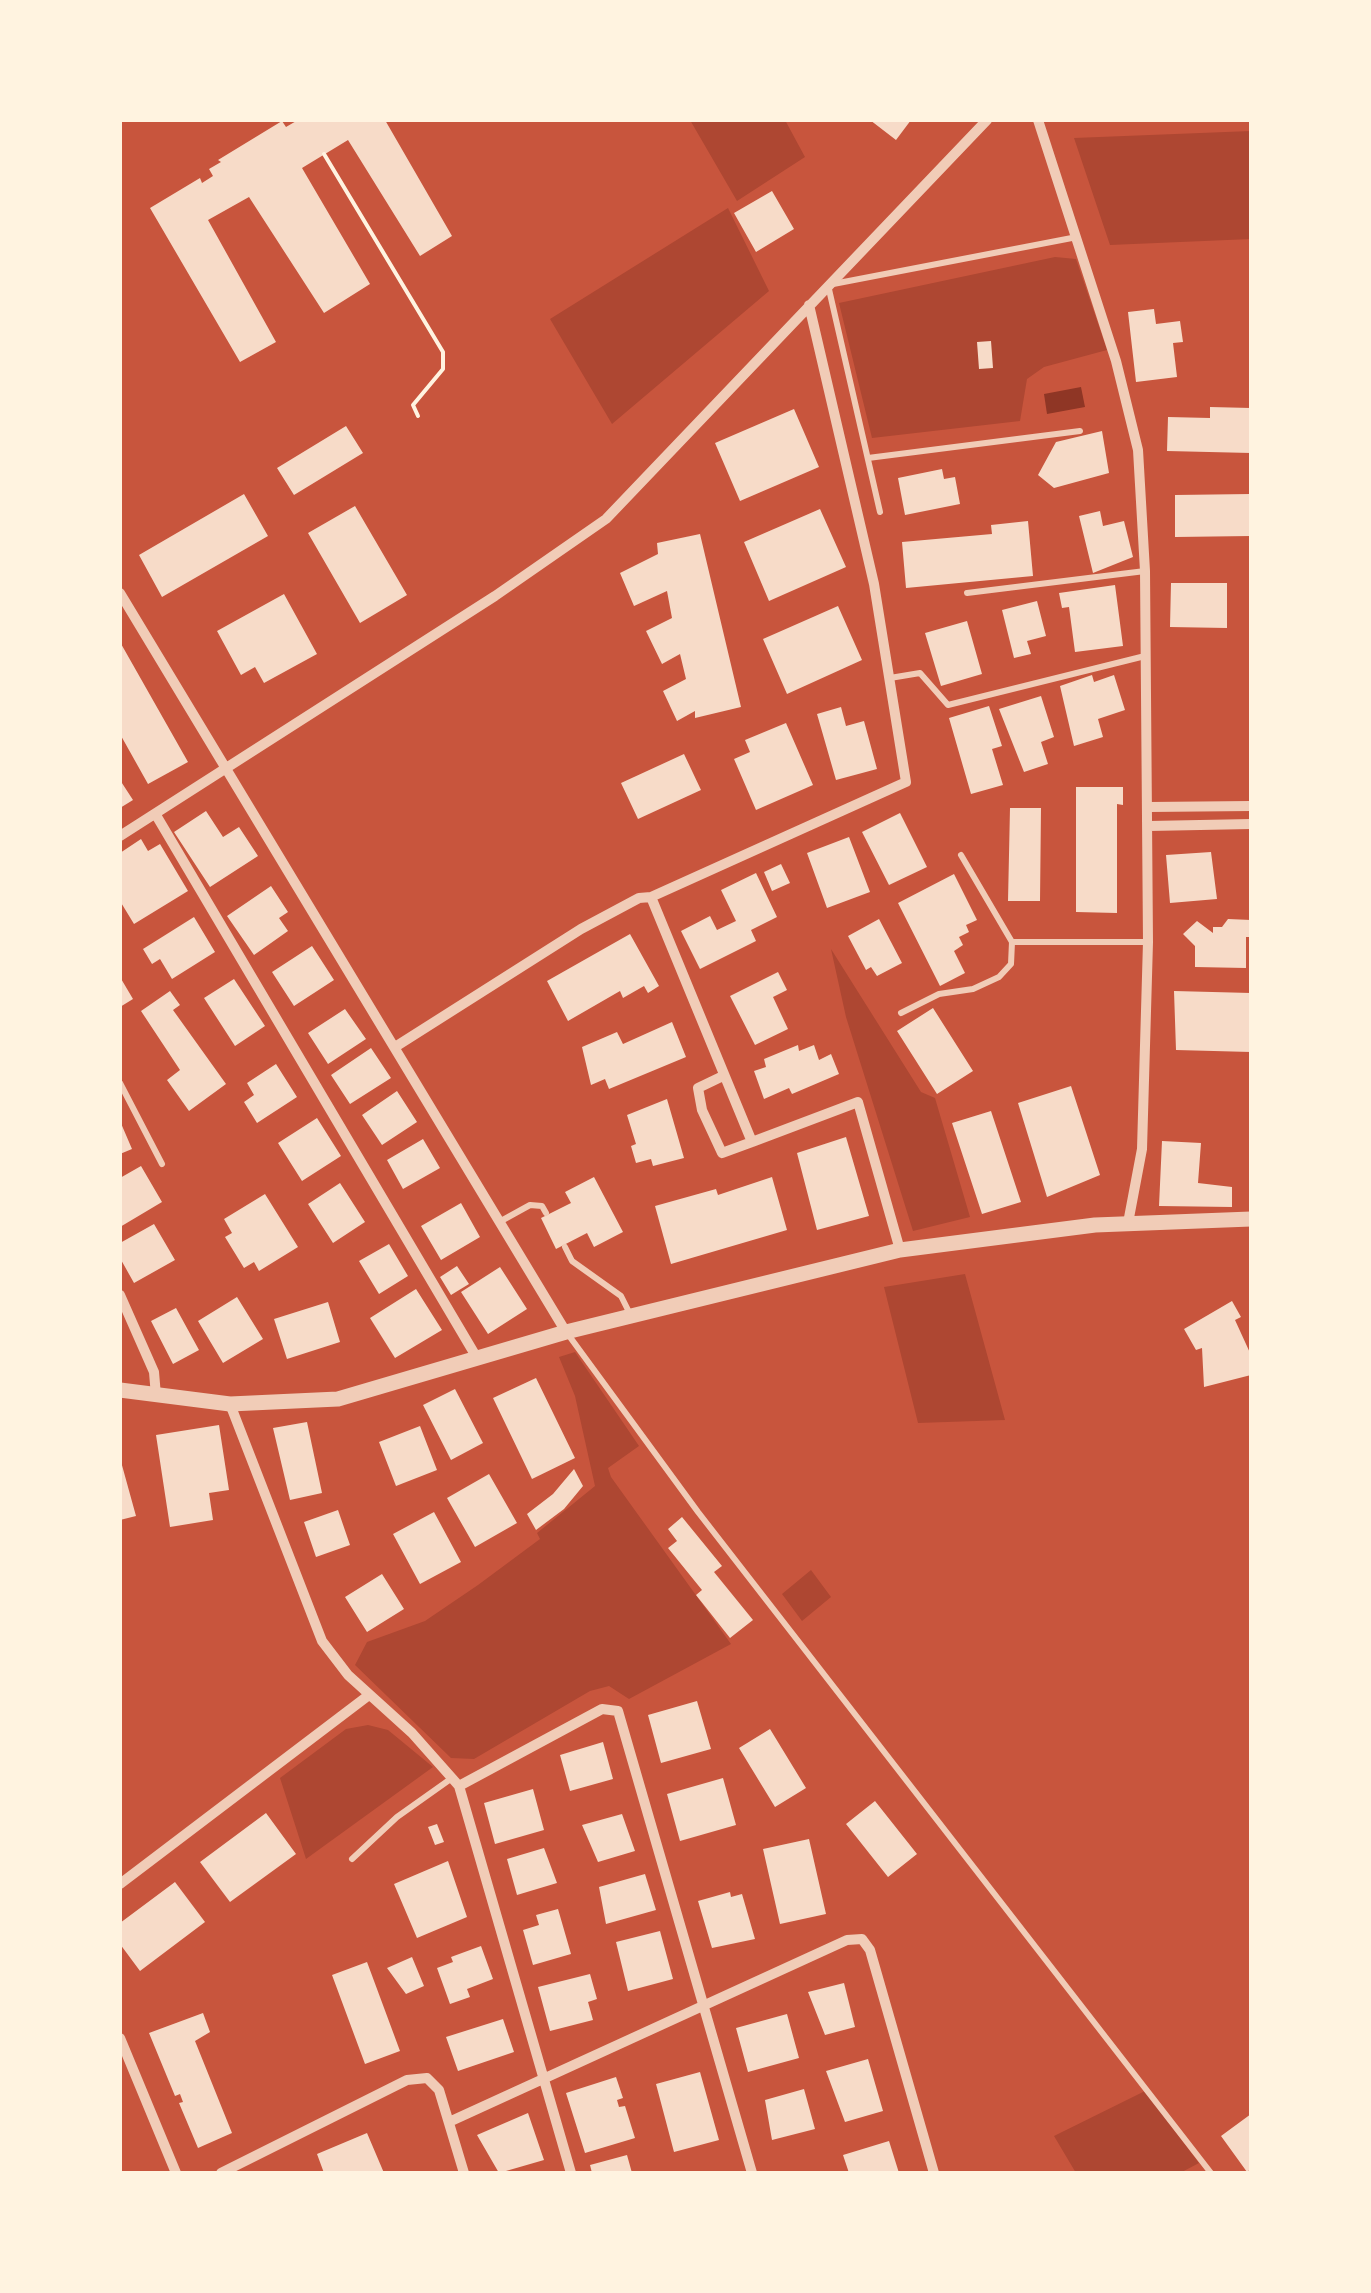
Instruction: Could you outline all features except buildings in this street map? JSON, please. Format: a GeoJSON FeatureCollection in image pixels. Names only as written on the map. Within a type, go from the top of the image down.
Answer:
{"type":"FeatureCollection","features":[{"type":"Feature","properties":{"kind":"street"},"geometry":{"type":"LineString","coordinates":[[120,836],[495,596],[606,519],[987,120]]}},
{"type":"Feature","properties":{"kind":"street"},"geometry":{"type":"LineString","coordinates":[[1038,120],[1078,236],[1138,450],[1145,571],[1148,942],[1142,1150],[1128,1223]]}},
{"type":"Feature","properties":{"kind":"street"},"geometry":{"type":"LineString","coordinates":[[395,1048],[580,930],[639,898],[650,897],[906,782],[874,584],[808,305]]}},
{"type":"Feature","properties":{"kind":"street"},"geometry":{"type":"LineString","coordinates":[[120,593],[566,1332]]}},
{"type":"Feature","properties":{"kind":"street"},"geometry":{"type":"LineString","coordinates":[[1149,806],[1251,806]]}},
{"type":"Feature","properties":{"kind":"street"},"geometry":{"type":"LineString","coordinates":[[156,815],[478,1358]]}},
{"type":"Feature","properties":{"kind":"street"},"geometry":{"type":"LineString","coordinates":[[1149,826],[1251,824]]}},
{"type":"Feature","properties":{"kind":"street"},"geometry":{"type":"LineString","coordinates":[[650,897],[752,1142]]}},
{"type":"Feature","properties":{"kind":"street"},"geometry":{"type":"LineString","coordinates":[[724,1076],[698,1088],[716,1146],[722,1153],[858,1102],[900,1250]]}},
{"type":"Feature","properties":{"kind":"street"},"geometry":{"type":"LineString","coordinates":[[120,1390],[230,1404],[338,1399],[566,1332],[760,1281],[900,1250],[1128,1223],[1251,1218]]}},
{"type":"Feature","properties":{"kind":"street"},"geometry":{"type":"LineString","coordinates":[[120,1295],[154,1372],[156,1396]]}},
{"type":"Feature","properties":{"kind":"street"},"geometry":{"type":"LineString","coordinates":[[230,1404],[311,1620],[332,1656],[456,1781],[571,2173]]}},
{"type":"Feature","properties":{"kind":"street"},"geometry":{"type":"LineString","coordinates":[[120,1884],[370,1696]]}},
{"type":"Feature","properties":{"kind":"street"},"geometry":{"type":"LineString","coordinates":[[456,1781],[602,1710],[618,1711],[752,2173]]}},
{"type":"Feature","properties":{"kind":"street"},"geometry":{"type":"LineString","coordinates":[[449,2122],[846,1940],[868,1943],[934,2173]]}},
{"type":"Feature","properties":{"kind":"street"},"geometry":{"type":"LineString","coordinates":[[120,2038],[176,2173]]}},
{"type":"Feature","properties":{"kind":"street"},"geometry":{"type":"LineString","coordinates":[[222,2173],[406,2080],[432,2080],[464,2173]]}},
{"type":"Feature","properties":{"kind":"lane"},"geometry":{"type":"LineString","coordinates":[[880,512],[828,285],[1078,236]]}},
{"type":"Feature","properties":{"kind":"lane"},"geometry":{"type":"LineString","coordinates":[[868,458],[1080,431]]}},
{"type":"Feature","properties":{"kind":"lane"},"geometry":{"type":"LineString","coordinates":[[967,593],[1145,571]]}},
{"type":"Feature","properties":{"kind":"lane"},"geometry":{"type":"LineString","coordinates":[[890,678],[920,673],[948,705],[1146,656]]}},
{"type":"Feature","properties":{"kind":"lane"},"geometry":{"type":"LineString","coordinates":[[901,1013],[938,994],[973,989],[999,977],[1011,964],[1012,942],[960,855]]}},
{"type":"Feature","properties":{"kind":"lane"},"geometry":{"type":"LineString","coordinates":[[1012,942],[1148,942]]}},
{"type":"Feature","properties":{"kind":"lane"},"geometry":{"type":"LineString","coordinates":[[120,1083],[162,1164]]}},
{"type":"Feature","properties":{"kind":"lane"},"geometry":{"type":"LineString","coordinates":[[497,1222],[530,1206],[542,1206],[546,1213]]}},
{"type":"Feature","properties":{"kind":"lane"},"geometry":{"type":"LineString","coordinates":[[565,1247],[572,1261],[621,1296],[631,1317]]}},
{"type":"Feature","properties":{"kind":"lane"},"geometry":{"type":"LineString","coordinates":[[566,1332],[698,1512],[1211,2173]]}},
{"type":"Feature","properties":{"kind":"lane"},"geometry":{"type":"LineString","coordinates":[[352,1859],[382,1830],[456,1781]]}},
{"type":"Feature","properties":{"kind":"path"},"geometry":{"type":"LineString","coordinates":[[324,154],[443,352],[443,369],[413,405],[418,416]]}},
{"type":"Feature","properties":{"kind":"shaded area"},"geometry":{"type":"Polygon","coordinates":[[[690,120],[785,120],[805,157],[737,201],[690,120]]]}},
{"type":"Feature","properties":{"kind":"shaded area"},"geometry":{"type":"Polygon","coordinates":[[[1251,131],[1251,239],[1110,245],[1074,138],[1251,131]]]}},
{"type":"Feature","properties":{"kind":"shaded area"},"geometry":{"type":"Polygon","coordinates":[[[728,208],[769,291],[612,424],[550,319],[728,208]]]}},
{"type":"Feature","properties":{"kind":"shaded area"},"geometry":{"type":"Polygon","coordinates":[[[1055,257],[1076,259],[1107,350],[1044,367],[1027,379],[1020,421],[872,438],[839,303],[1055,257]]]}},
{"type":"Feature","properties":{"kind":"shaded area"},"geometry":{"type":"Polygon","coordinates":[[[1081,387],[1085,407],[1047,414],[1044,394],[1081,387]]]}},
{"type":"Feature","properties":{"kind":"shaded area"},"geometry":{"type":"Polygon","coordinates":[[[831,949],[921,1092],[935,1098],[970,1217],[913,1231],[846,1017],[831,949]]]}},
{"type":"Feature","properties":{"kind":"shaded area"},"geometry":{"type":"Polygon","coordinates":[[[965,1274],[1005,1420],[918,1423],[884,1287],[965,1274]]]}},
{"type":"Feature","properties":{"kind":"shaded area"},"geometry":{"type":"Polygon","coordinates":[[[575,1352],[639,1446],[608,1468],[611,1477],[731,1644],[629,1699],[609,1686],[590,1691],[474,1759],[451,1758],[355,1665],[367,1642],[425,1621],[478,1585],[540,1539],[537,1533],[595,1486],[575,1396],[559,1357],[575,1352]]]}},
{"type":"Feature","properties":{"kind":"shaded area"},"geometry":{"type":"Polygon","coordinates":[[[811,1570],[831,1597],[802,1621],[782,1594],[811,1570]]]}},
{"type":"Feature","properties":{"kind":"shaded area"},"geometry":{"type":"Polygon","coordinates":[[[368,1725],[388,1730],[433,1767],[306,1859],[280,1778],[346,1729],[368,1725]]]}},
{"type":"Feature","properties":{"kind":"shaded area"},"geometry":{"type":"Polygon","coordinates":[[[1145,2091],[1199,2163],[1180,2173],[1076,2173],[1054,2136],[1145,2091]]]}}]}
